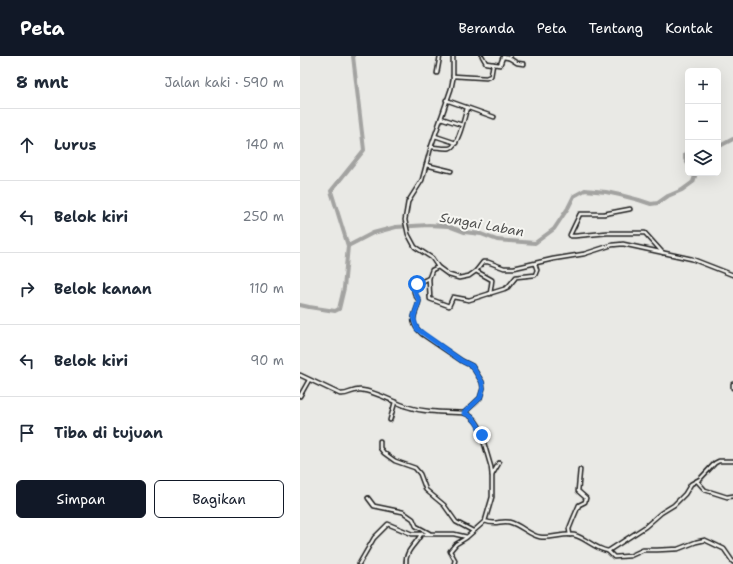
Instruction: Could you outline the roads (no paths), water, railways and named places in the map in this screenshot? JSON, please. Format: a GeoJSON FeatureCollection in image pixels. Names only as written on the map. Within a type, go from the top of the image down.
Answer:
{"type":"FeatureCollection","features":[{"type":"Feature","properties":{"kind":"street"},"geometry":{"type":"LineString","coordinates":[[437,73],[440,56]]}},
{"type":"Feature","properties":{"kind":"street"},"geometry":{"type":"LineString","coordinates":[[453,56],[452,86],[431,146],[422,180],[408,202],[405,220],[408,234],[415,247],[432,258],[438,267],[449,275],[459,278],[469,276],[476,271],[483,262],[488,262],[504,268],[514,268],[584,254],[617,244],[692,259],[733,275]]}},
{"type":"Feature","properties":{"kind":"street"},"geometry":{"type":"LineString","coordinates":[[482,56],[485,62],[494,64],[501,64],[504,57],[509,57],[517,63],[524,64]]}},
{"type":"Feature","properties":{"kind":"street"},"geometry":{"type":"LineString","coordinates":[[453,76],[486,78],[491,76],[494,64]]}},
{"type":"Feature","properties":{"kind":"street"},"geometry":{"type":"LineString","coordinates":[[446,100],[494,117]]}},
{"type":"Feature","properties":{"kind":"street"},"geometry":{"type":"LineString","coordinates":[[431,146],[451,148],[456,143],[467,108]]}},
{"type":"Feature","properties":{"kind":"street"},"geometry":{"type":"LineString","coordinates":[[440,118],[462,125]]}},
{"type":"Feature","properties":{"kind":"street"},"geometry":{"type":"LineString","coordinates":[[435,136],[456,143]]}},
{"type":"Feature","properties":{"kind":"street"},"geometry":{"type":"LineString","coordinates":[[426,165],[451,171]]}},
{"type":"Feature","properties":{"kind":"street"},"geometry":{"type":"LineString","coordinates":[[630,209],[604,214],[580,214],[570,235],[575,236],[607,233],[645,234],[664,253]]}},
{"type":"Feature","properties":{"kind":"street"},"geometry":{"type":"LineString","coordinates":[[438,267],[432,270],[429,278],[430,298],[444,305],[450,306],[453,297],[469,300],[507,288],[516,277],[535,275],[537,270],[535,264]]}},
{"type":"Feature","properties":{"kind":"street"},"geometry":{"type":"LineString","coordinates":[[476,271],[492,280],[490,294]]}},
{"type":"Feature","properties":{"kind":"street"},"geometry":{"type":"LineString","coordinates":[[429,278],[417,284],[415,287],[414,292],[419,301],[414,313],[414,320],[417,329],[462,361],[472,366],[482,382],[483,388],[480,398],[464,413]]}},
{"type":"Feature","properties":{"kind":"street"},"geometry":{"type":"LineString","coordinates":[[300,375],[340,394],[347,394],[356,390],[361,390],[423,411],[464,413],[470,415],[476,421],[479,426],[491,467],[492,497],[485,521],[467,537],[456,544],[450,551],[455,560],[454,564]]}},
{"type":"Feature","properties":{"kind":"street"},"geometry":{"type":"LineString","coordinates":[[300,396],[309,380]]}},
{"type":"Feature","properties":{"kind":"street"},"geometry":{"type":"LineString","coordinates":[[390,420],[395,402]]}},
{"type":"Feature","properties":{"kind":"street"},"geometry":{"type":"LineString","coordinates":[[380,441],[380,448],[387,456],[395,461],[415,468],[420,474],[426,490],[444,505],[456,522],[473,531]]}},
{"type":"Feature","properties":{"kind":"street"},"geometry":{"type":"LineString","coordinates":[[608,551],[645,527],[661,513],[674,505],[692,484],[715,463],[733,461]]}},
{"type":"Feature","properties":{"kind":"street"},"geometry":{"type":"LineString","coordinates":[[492,476],[499,463]]}},
{"type":"Feature","properties":{"kind":"street"},"geometry":{"type":"LineString","coordinates":[[570,535],[569,529],[579,505],[585,502],[586,498],[578,491],[580,470]]}},
{"type":"Feature","properties":{"kind":"street"},"geometry":{"type":"LineString","coordinates":[[697,481],[705,490],[727,497],[733,496]]}},
{"type":"Feature","properties":{"kind":"street"},"geometry":{"type":"LineString","coordinates":[[368,498],[374,506],[401,511],[413,519],[416,526],[430,533]]}},
{"type":"Feature","properties":{"kind":"street"},"geometry":{"type":"LineString","coordinates":[[485,521],[494,524],[504,521],[514,524],[533,535],[540,537],[570,535],[579,537],[596,547],[608,551],[614,557],[630,556],[643,550],[678,549],[705,540],[724,549],[733,562]]}},
{"type":"Feature","properties":{"kind":"street"},"geometry":{"type":"LineString","coordinates":[[358,564],[374,538],[386,525],[391,525],[412,534],[454,534],[467,537]]}},
{"type":"Feature","properties":{"kind":"street"},"geometry":{"type":"LineString","coordinates":[[406,564],[406,559],[412,544],[418,540],[422,534]]}},
{"type":"Feature","properties":{"kind":"waterway"},"geometry":{"type":"LineString","coordinates":[[300,305],[335,311],[339,309],[344,288],[348,246],[331,191],[364,150],[353,56]]}},
{"type":"Feature","properties":{"kind":"waterway","name":"Sungai Laban"},"geometry":{"type":"LineString","coordinates":[[721,145],[733,139]]}},
{"type":"Feature","properties":{"kind":"waterway","name":"Sungai Laban"},"geometry":{"type":"LineString","coordinates":[[348,246],[373,233],[396,227],[429,225],[448,226],[464,232],[481,234],[497,240],[535,243],[554,229],[574,196],[585,190],[606,192],[651,204],[658,203],[668,196],[682,190],[693,182],[695,176]]}}]}
